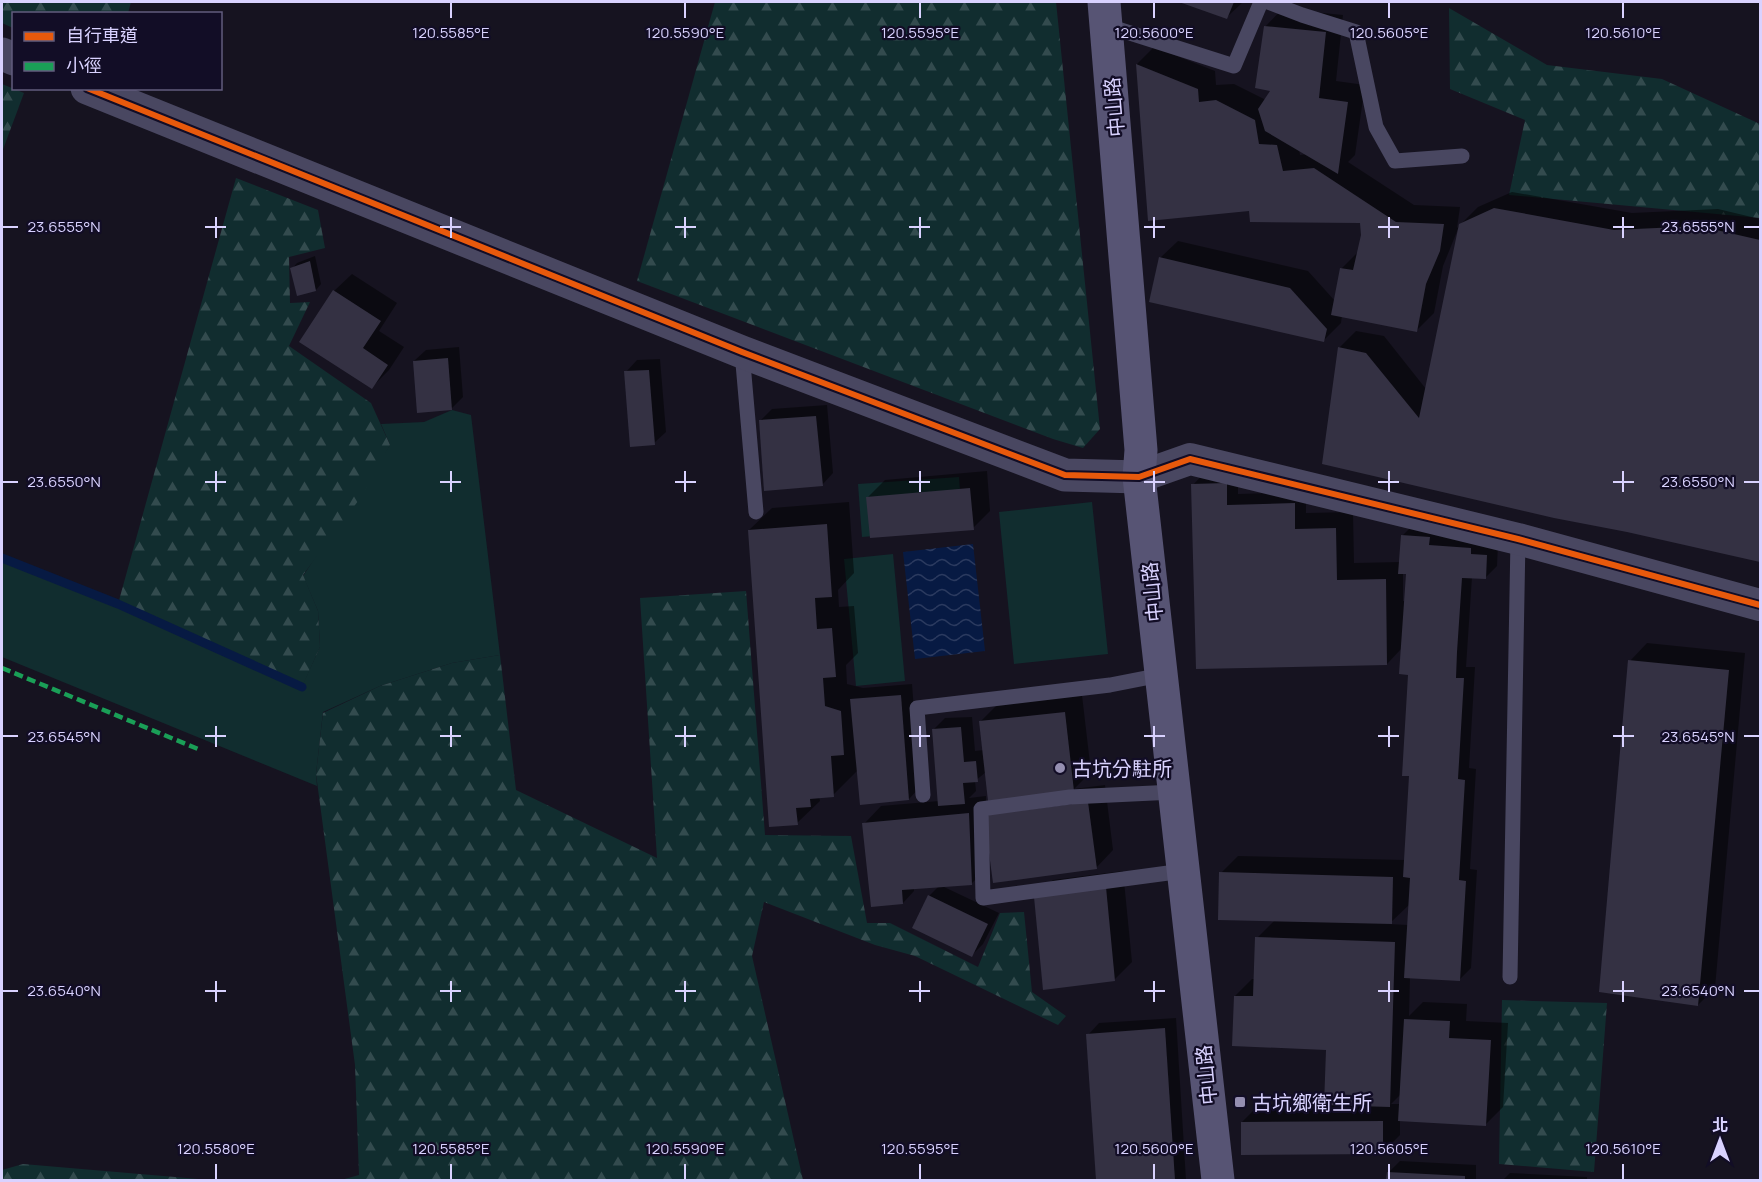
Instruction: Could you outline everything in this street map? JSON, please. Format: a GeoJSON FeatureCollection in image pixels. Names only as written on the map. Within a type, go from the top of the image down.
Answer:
{"type":"FeatureCollection","features":[{"type":"Feature","properties":{"kind":"main road","name":"中山路"},"geometry":{"type":"LineString","coordinates":[[1106,14],[1141,450],[1139,477],[1218,1180]]}},
{"type":"Feature","properties":{"kind":"street"},"geometry":{"type":"LineString","coordinates":[[92,90],[742,352],[1065,475],[1139,477],[1190,459],[1518,539],[1761,605]]}},
{"type":"Feature","properties":{"kind":"lane"},"geometry":{"type":"LineString","coordinates":[[1106,14],[1234,66],[1261,2]]}},
{"type":"Feature","properties":{"kind":"lane"},"geometry":{"type":"LineString","coordinates":[[1268,2],[1356,32],[1376,127],[1395,161],[1462,156]]}},
{"type":"Feature","properties":{"kind":"lane"},"geometry":{"type":"LineString","coordinates":[[742,352],[756,512]]}},
{"type":"Feature","properties":{"kind":"lane"},"geometry":{"type":"LineString","coordinates":[[1510,977],[1518,539]]}},
{"type":"Feature","properties":{"kind":"lane"},"geometry":{"type":"LineString","coordinates":[[923,795],[917,708],[1110,685],[1161,675]]}},
{"type":"Feature","properties":{"kind":"lane"},"geometry":{"type":"LineString","coordinates":[[1174,792],[1070,797],[981,809],[983,898],[1183,871]]}},
{"type":"Feature","properties":{"kind":"green space"},"geometry":{"type":"Polygon","coordinates":[[[2,2],[131,2],[128,12],[12,12],[12,28],[2,23],[2,2]]]}},
{"type":"Feature","properties":{"kind":"green space"},"geometry":{"type":"Polygon","coordinates":[[[715,2],[1056,2],[1100,429],[1083,448],[1053,439],[637,281],[715,2]]]}},
{"type":"Feature","properties":{"kind":"green space"},"geometry":{"type":"Polygon","coordinates":[[[1449,8],[1547,65],[1662,79],[1760,124],[1760,218],[1509,195],[1525,120],[1450,89],[1449,8]]]}},
{"type":"Feature","properties":{"kind":"green space"},"geometry":{"type":"Polygon","coordinates":[[[2,84],[24,93],[2,152],[2,84]]]}},
{"type":"Feature","properties":{"kind":"green space"},"geometry":{"type":"Polygon","coordinates":[[[236,178],[318,210],[325,248],[289,257],[290,303],[310,302],[289,346],[371,403],[390,445],[361,497],[303,575],[318,611],[320,647],[302,687],[118,604],[236,178]]]}},
{"type":"Feature","properties":{"kind":"green space"},"geometry":{"type":"Polygon","coordinates":[[[452,410],[471,415],[500,655],[452,663],[380,686],[323,712],[316,774],[317,786],[2,657],[2,558],[118,604],[302,686],[320,647],[318,611],[303,576],[390,445],[381,424],[424,422],[452,410]]]}},
{"type":"Feature","properties":{"kind":"green space"},"geometry":{"type":"Polygon","coordinates":[[[959,477],[963,529],[862,537],[858,484],[959,477]]]}},
{"type":"Feature","properties":{"kind":"green space"},"geometry":{"type":"Polygon","coordinates":[[[1092,502],[1108,654],[1014,664],[999,512],[1092,502]]]}},
{"type":"Feature","properties":{"kind":"green space"},"geometry":{"type":"Polygon","coordinates":[[[893,554],[905,681],[856,686],[844,559],[893,554]]]}},
{"type":"Feature","properties":{"kind":"green space"},"geometry":{"type":"Polygon","coordinates":[[[746,591],[765,835],[851,836],[867,923],[890,923],[978,967],[1000,913],[1024,912],[1032,992],[1066,1016],[1058,1025],[915,956],[875,945],[764,902],[752,956],[803,1180],[341,1180],[359,1175],[355,1065],[316,774],[323,713],[380,686],[452,663],[500,655],[516,790],[657,858],[640,598],[746,591]]]}},
{"type":"Feature","properties":{"kind":"green space"},"geometry":{"type":"Polygon","coordinates":[[[1502,1000],[1607,1003],[1594,1172],[1499,1164],[1502,1000]]]}},
{"type":"Feature","properties":{"kind":"green space"},"geometry":{"type":"Polygon","coordinates":[[[23,1164],[210,1180],[2,1180],[2,1170],[23,1164]]]}},
{"type":"Feature","properties":{"kind":"water"},"geometry":{"type":"Polygon","coordinates":[[[973,544],[985,651],[915,659],[903,552],[973,544]]]}},
{"type":"Feature","properties":{"kind":"building"},"geometry":{"type":"Polygon","coordinates":[[[1179,2],[1234,2],[1227,19],[1179,2]]]}},
{"type":"Feature","properties":{"kind":"building"},"geometry":{"type":"Polygon","coordinates":[[[1264,26],[1326,32],[1319,98],[1348,102],[1338,174],[1265,131],[1258,109],[1270,91],[1255,88],[1264,26]]]}},
{"type":"Feature","properties":{"kind":"building"},"geometry":{"type":"Polygon","coordinates":[[[1136,64],[1198,89],[1199,102],[1216,100],[1255,120],[1259,144],[1277,145],[1283,171],[1314,168],[1396,222],[1444,224],[1440,251],[1426,284],[1417,332],[1331,315],[1340,268],[1353,270],[1361,235],[1360,223],[1250,222],[1249,211],[1148,221],[1136,64]]]}},
{"type":"Feature","properties":{"kind":"building"},"geometry":{"type":"Polygon","coordinates":[[[1494,208],[1614,230],[1699,226],[1760,240],[1760,562],[1554,518],[1322,464],[1338,347],[1366,353],[1419,418],[1459,224],[1494,208]]]}},
{"type":"Feature","properties":{"kind":"building"},"geometry":{"type":"Polygon","coordinates":[[[1159,257],[1290,288],[1327,329],[1324,342],[1149,302],[1159,257]]]}},
{"type":"Feature","properties":{"kind":"building"},"geometry":{"type":"Polygon","coordinates":[[[310,261],[316,291],[297,296],[290,268],[310,261]]]}},
{"type":"Feature","properties":{"kind":"building"},"geometry":{"type":"Polygon","coordinates":[[[333,290],[381,321],[363,348],[388,365],[372,389],[299,342],[333,290]]]}},
{"type":"Feature","properties":{"kind":"building"},"geometry":{"type":"Polygon","coordinates":[[[448,358],[452,410],[417,413],[413,361],[448,358]]]}},
{"type":"Feature","properties":{"kind":"building"},"geometry":{"type":"Polygon","coordinates":[[[649,370],[655,445],[630,447],[624,371],[649,370]]]}},
{"type":"Feature","properties":{"kind":"building"},"geometry":{"type":"Polygon","coordinates":[[[816,416],[823,486],[764,491],[759,420],[816,416]]]}},
{"type":"Feature","properties":{"kind":"building"},"geometry":{"type":"Polygon","coordinates":[[[1227,483],[1227,505],[1295,503],[1295,529],[1336,528],[1337,580],[1386,579],[1387,665],[1196,669],[1191,484],[1227,483]]]}},
{"type":"Feature","properties":{"kind":"building"},"geometry":{"type":"Polygon","coordinates":[[[970,488],[974,530],[870,538],[866,497],[970,488]]]}},
{"type":"Feature","properties":{"kind":"building"},"geometry":{"type":"Polygon","coordinates":[[[827,524],[832,597],[815,598],[817,629],[832,628],[836,677],[823,678],[825,706],[841,711],[844,755],[831,756],[834,797],[810,799],[811,807],[796,808],[798,825],[769,827],[748,530],[827,524]]]}},
{"type":"Feature","properties":{"kind":"building"},"geometry":{"type":"Polygon","coordinates":[[[1401,535],[1430,537],[1429,545],[1471,548],[1471,554],[1487,555],[1486,579],[1462,578],[1457,652],[1456,678],[1464,678],[1458,779],[1465,780],[1459,880],[1466,881],[1460,981],[1404,978],[1410,878],[1403,877],[1409,776],[1402,776],[1408,675],[1399,674],[1406,574],[1398,574],[1401,535]]]}},
{"type":"Feature","properties":{"kind":"building"},"geometry":{"type":"Polygon","coordinates":[[[1628,660],[1729,670],[1698,1006],[1599,992],[1628,660]]]}},
{"type":"Feature","properties":{"kind":"building"},"geometry":{"type":"Polygon","coordinates":[[[901,695],[909,800],[860,805],[850,699],[901,695]]]}},
{"type":"Feature","properties":{"kind":"building"},"geometry":{"type":"Polygon","coordinates":[[[1065,712],[1074,791],[988,801],[979,721],[1065,712]]]}},
{"type":"Feature","properties":{"kind":"building"},"geometry":{"type":"Polygon","coordinates":[[[961,727],[964,762],[976,761],[978,782],[963,783],[965,804],[938,806],[932,729],[961,727]]]}},
{"type":"Feature","properties":{"kind":"building"},"geometry":{"type":"Polygon","coordinates":[[[1088,802],[1097,869],[993,883],[984,815],[1088,802]]]}},
{"type":"Feature","properties":{"kind":"building"},"geometry":{"type":"Polygon","coordinates":[[[969,813],[972,885],[902,890],[903,904],[871,907],[862,823],[969,813]]]}},
{"type":"Feature","properties":{"kind":"building"},"geometry":{"type":"Polygon","coordinates":[[[1219,872],[1393,877],[1392,924],[1218,920],[1219,872]]]}},
{"type":"Feature","properties":{"kind":"building"},"geometry":{"type":"Polygon","coordinates":[[[1106,887],[1115,981],[1043,990],[1034,897],[1106,887]]]}},
{"type":"Feature","properties":{"kind":"building"},"geometry":{"type":"Polygon","coordinates":[[[928,895],[988,924],[972,957],[912,928],[928,895]]]}},
{"type":"Feature","properties":{"kind":"building"},"geometry":{"type":"Polygon","coordinates":[[[1255,937],[1395,942],[1390,1107],[1324,1105],[1326,1050],[1232,1046],[1234,996],[1253,996],[1255,937]]]}},
{"type":"Feature","properties":{"kind":"building"},"geometry":{"type":"Polygon","coordinates":[[[1404,1019],[1450,1021],[1449,1038],[1491,1040],[1486,1126],[1398,1121],[1404,1019]]]}},
{"type":"Feature","properties":{"kind":"building"},"geometry":{"type":"Polygon","coordinates":[[[1165,1028],[1175,1180],[1096,1180],[1086,1034],[1165,1028]]]}},
{"type":"Feature","properties":{"kind":"building"},"geometry":{"type":"Polygon","coordinates":[[[1383,1121],[1383,1154],[1241,1155],[1241,1122],[1383,1121]]]}},
{"type":"Feature","properties":{"kind":"building"},"geometry":{"type":"Polygon","coordinates":[[[1387,1172],[1465,1176],[1465,1180],[1386,1180],[1387,1172]]]}},
{"type":"Feature","properties":{"kind":"waterway"},"geometry":{"type":"LineString","coordinates":[[2,558],[118,604],[302,687]]}},
{"type":"Feature","properties":{"kind":"marked path"},"geometry":{"type":"LineString","coordinates":[[2,668],[198,749]]}},
{"type":"Feature","properties":{"kind":"cycle path"},"geometry":{"type":"LineString","coordinates":[[92,90],[742,352],[1065,475],[1139,477],[1190,459],[1518,539],[1760,605]]}},
{"type":"Feature","properties":{"kind":"place","name":"古坑分駐所"},"geometry":{"type":"Point","coordinates":[1060,768]}},
{"type":"Feature","properties":{"kind":"place","name":"古坑鄉衛生所"},"geometry":{"type":"Point","coordinates":[1240,1102]}}]}
